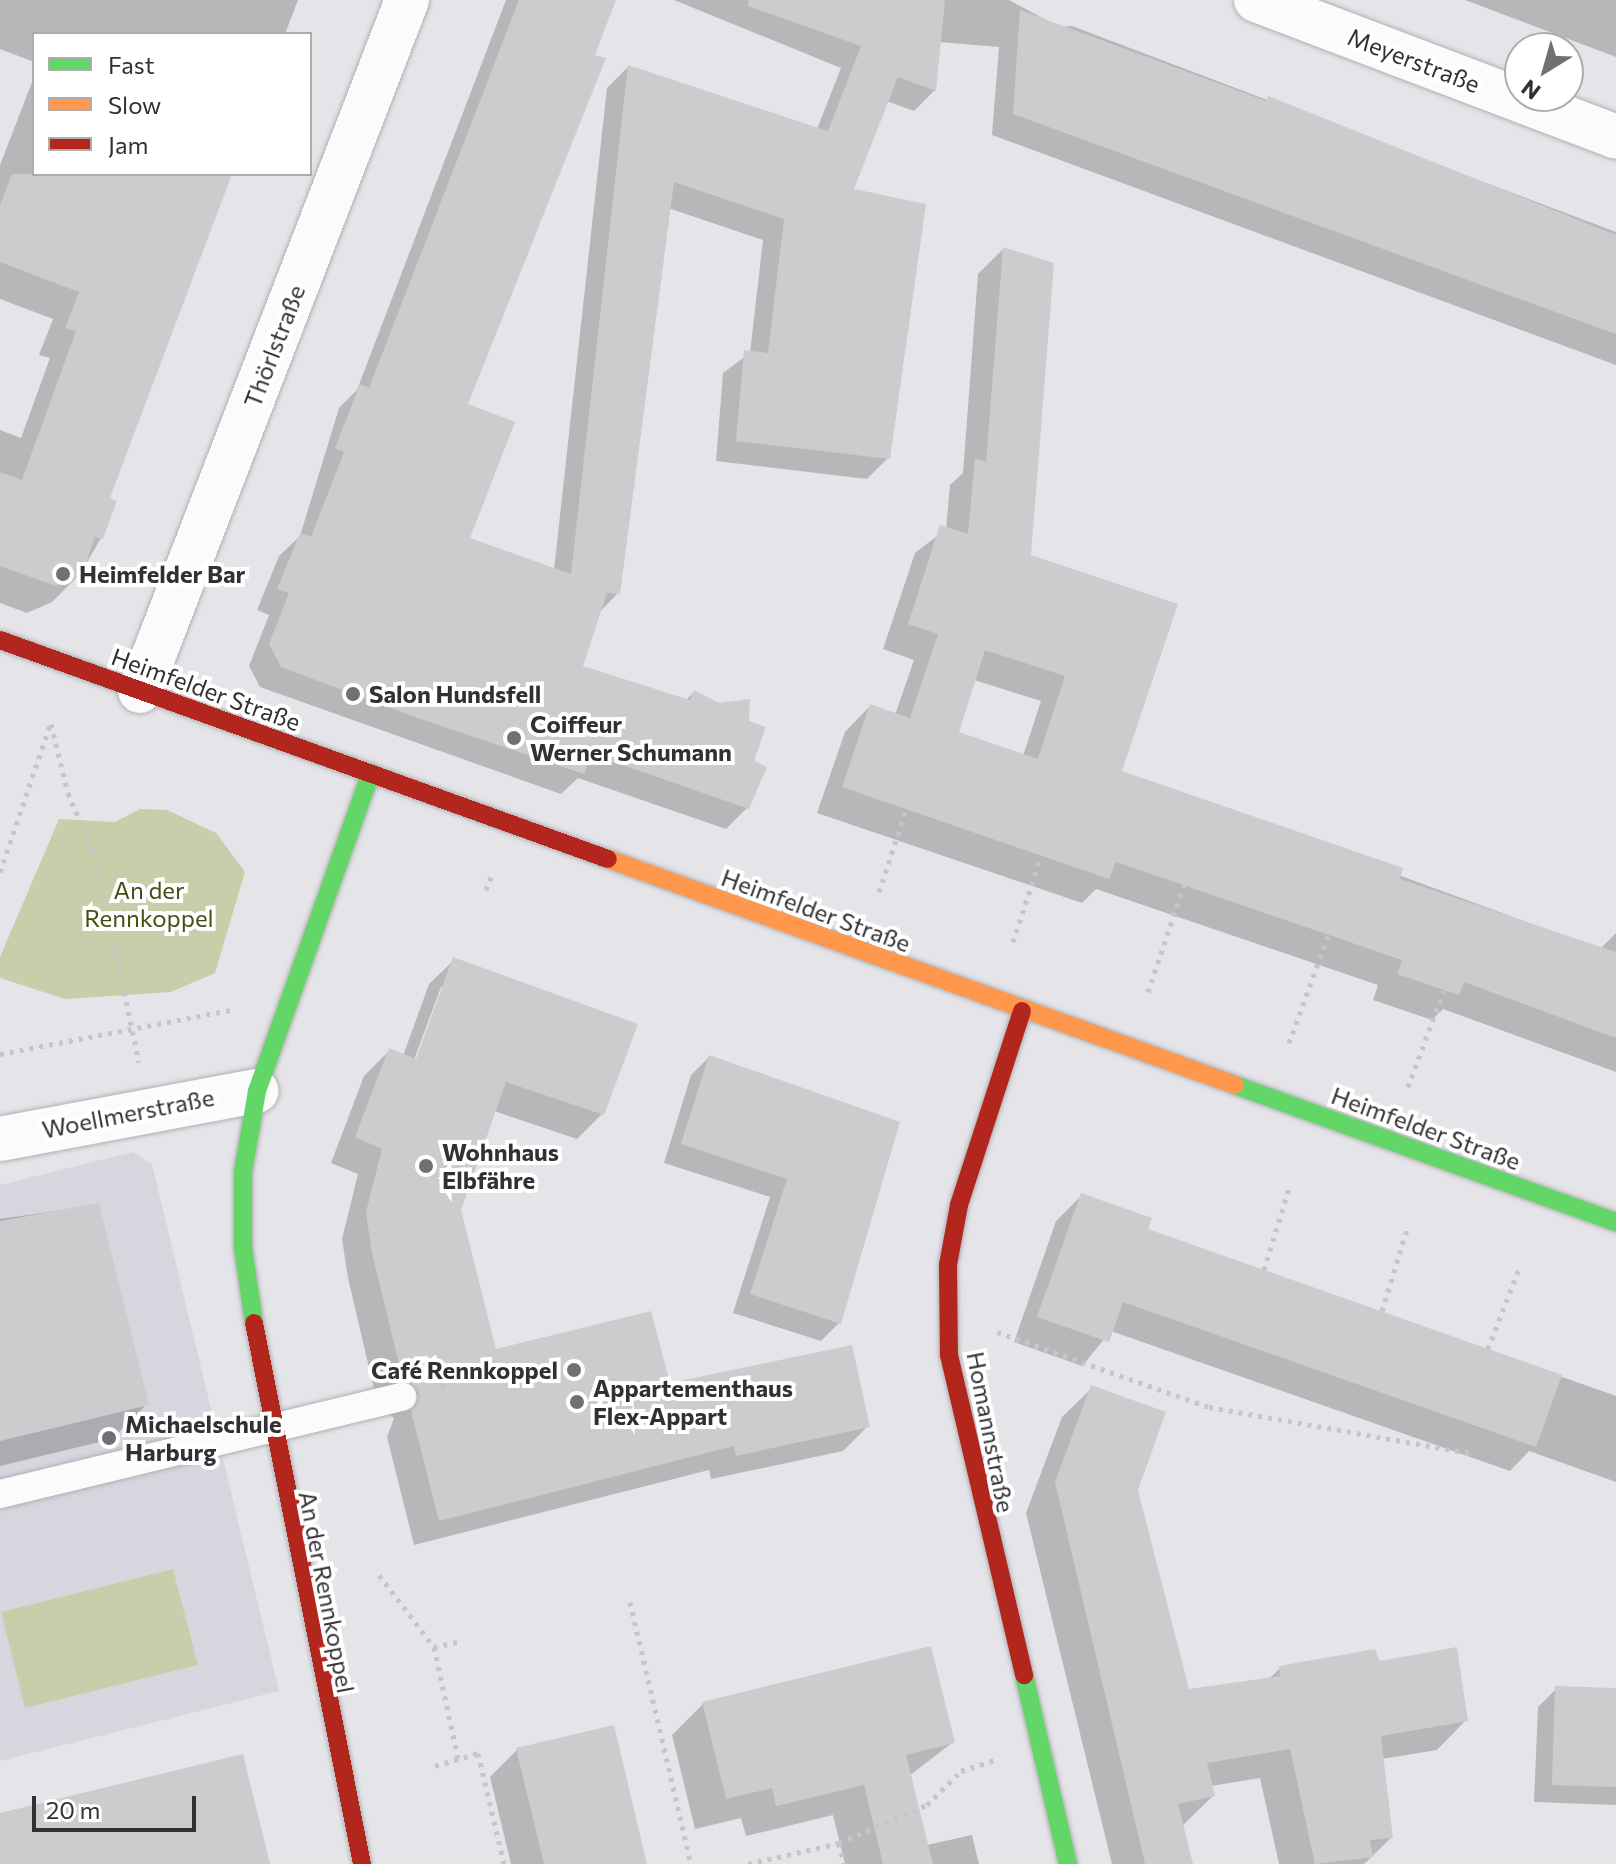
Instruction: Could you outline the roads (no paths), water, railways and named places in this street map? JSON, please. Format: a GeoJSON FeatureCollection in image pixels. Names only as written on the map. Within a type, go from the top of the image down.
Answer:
{"type":"FeatureCollection","features":[{"type":"Feature","properties":{"kind":"street","name":"Thörlstraße"},"geometry":{"type":"LineString","coordinates":[[140,691],[407,0]]}},
{"type":"Feature","properties":{"kind":"street","name":"Meyerstraße"},"geometry":{"type":"LineString","coordinates":[[1256,0],[1616,137]]}},
{"type":"Feature","properties":{"kind":"street","name":"Heimfelder Straße"},"geometry":{"type":"LineString","coordinates":[[0,640],[1022,1011],[1616,1222]]}},
{"type":"Feature","properties":{"kind":"street","name":"An der Rennkoppel"},"geometry":{"type":"LineString","coordinates":[[362,1864],[271,1433],[243,1248],[243,1172],[257,1091],[371,773]]}},
{"type":"Feature","properties":{"kind":"street","name":"Homannstraße"},"geometry":{"type":"LineString","coordinates":[[1022,1011],[959,1205],[948,1324],[957,1407],[1068,1864]]}},
{"type":"Feature","properties":{"kind":"street","name":"Woellmerstraße"},"geometry":{"type":"LineString","coordinates":[[0,1139],[257,1091]]}},
{"type":"Feature","properties":{"kind":"lane"},"geometry":{"type":"LineString","coordinates":[[0,1494],[271,1433],[402,1397]]}},
{"type":"Feature","properties":{"kind":"place","name":"Heimfelder Bar"},"geometry":{"type":"Point","coordinates":[63,574]}},
{"type":"Feature","properties":{"kind":"place","name":"Salon Hundsfell"},"geometry":{"type":"Point","coordinates":[353,694]}},
{"type":"Feature","properties":{"kind":"place","name":"Coiffeur Werner Schumann"},"geometry":{"type":"Point","coordinates":[514,738]}},
{"type":"Feature","properties":{"kind":"place","name":"Wohnhaus Elbfähre"},"geometry":{"type":"Point","coordinates":[426,1166]}},
{"type":"Feature","properties":{"kind":"place","name":"Café Rennkoppel"},"geometry":{"type":"Point","coordinates":[574,1370]}},
{"type":"Feature","properties":{"kind":"place","name":"Appartementhaus Flex-Appart"},"geometry":{"type":"Point","coordinates":[577,1402]}},
{"type":"Feature","properties":{"kind":"place","name":"Michaelschule Harburg"},"geometry":{"type":"Point","coordinates":[109,1438]}}]}
